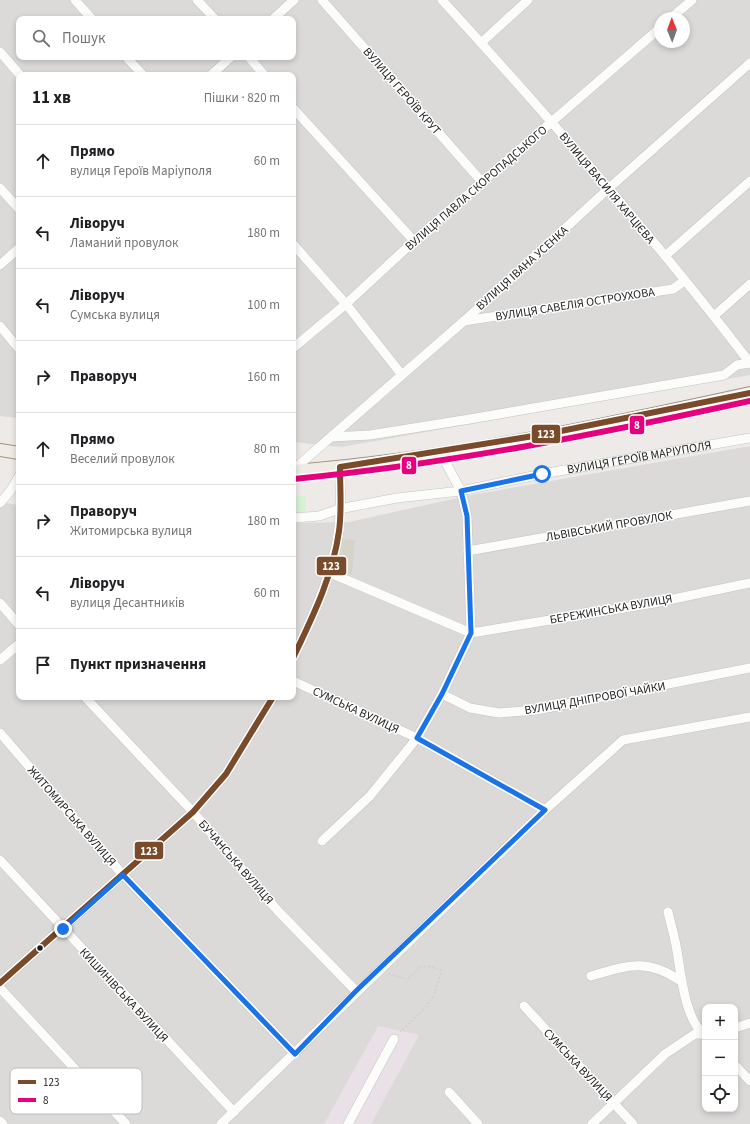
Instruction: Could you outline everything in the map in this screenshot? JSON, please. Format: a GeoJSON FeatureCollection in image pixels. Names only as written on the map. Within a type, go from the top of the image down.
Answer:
{"type":"FeatureCollection","features":[{"type":"Feature","properties":{"kind":"main road"},"geometry":{"type":"LineString","coordinates":[[296,471],[340,467],[441,454],[646,416],[750,393]]}},
{"type":"Feature","properties":{"kind":"main road"},"geometry":{"type":"LineString","coordinates":[[0,450],[16,454]]}},
{"type":"Feature","properties":{"kind":"street"},"geometry":{"type":"LineString","coordinates":[[75,0],[89,16]]}},
{"type":"Feature","properties":{"kind":"street"},"geometry":{"type":"LineString","coordinates":[[197,0],[211,16]]}},
{"type":"Feature","properties":{"kind":"street"},"geometry":{"type":"LineString","coordinates":[[276,16],[294,0]]}},
{"type":"Feature","properties":{"kind":"street","name":"ВУЛИЦЯ ГЕРОЇВ КРУТ"},"geometry":{"type":"LineString","coordinates":[[322,0],[482,182]]}},
{"type":"Feature","properties":{"kind":"street","name":"ВУЛИЦЯ ВАСИЛЯ ХАРЦІЄВА"},"geometry":{"type":"LineString","coordinates":[[442,0],[552,123],[665,256],[750,363]]}},
{"type":"Feature","properties":{"kind":"street"},"geometry":{"type":"LineString","coordinates":[[481,43],[528,0]]}},
{"type":"Feature","properties":{"kind":"street"},"geometry":{"type":"LineString","coordinates":[[678,12],[692,0]]}},
{"type":"Feature","properties":{"kind":"street","name":"ВУЛИЦЯ ПАВЛА СКОРОПАДСЬКОГО"},"geometry":{"type":"LineString","coordinates":[[296,346],[346,304],[414,241],[654,33]]}},
{"type":"Feature","properties":{"kind":"street"},"geometry":{"type":"LineString","coordinates":[[0,52],[17,72]]}},
{"type":"Feature","properties":{"kind":"street"},"geometry":{"type":"LineString","coordinates":[[129,60],[140,72]]}},
{"type":"Feature","properties":{"kind":"street"},"geometry":{"type":"LineString","coordinates":[[214,72],[228,60]]}},
{"type":"Feature","properties":{"kind":"street"},"geometry":{"type":"LineString","coordinates":[[252,60],[262,72]]}},
{"type":"Feature","properties":{"kind":"street","name":"ВУЛИЦЯ ІВАНА УСЕНКА"},"geometry":{"type":"LineString","coordinates":[[296,468],[464,321],[750,64]]}},
{"type":"Feature","properties":{"kind":"street"},"geometry":{"type":"LineString","coordinates":[[296,111],[414,241]]}},
{"type":"Feature","properties":{"kind":"street"},"geometry":{"type":"LineString","coordinates":[[665,256],[750,181]]}},
{"type":"Feature","properties":{"kind":"street"},"geometry":{"type":"LineString","coordinates":[[0,188],[16,206]]}},
{"type":"Feature","properties":{"kind":"street"},"geometry":{"type":"LineString","coordinates":[[296,247],[346,304],[402,374]]}},
{"type":"Feature","properties":{"kind":"street"},"geometry":{"type":"LineString","coordinates":[[0,266],[16,251]]}},
{"type":"Feature","properties":{"kind":"street","name":"ВУЛИЦЯ САВЕЛІЯ ОСТРОУХОВА"},"geometry":{"type":"LineString","coordinates":[[464,321],[674,289],[684,281]]}},
{"type":"Feature","properties":{"kind":"street"},"geometry":{"type":"LineString","coordinates":[[714,316],[750,284]]}},
{"type":"Feature","properties":{"kind":"street"},"geometry":{"type":"LineString","coordinates":[[0,326],[16,345]]}},
{"type":"Feature","properties":{"kind":"street"},"geometry":{"type":"LineString","coordinates":[[331,437],[370,435],[724,375],[738,365],[750,363]]}},
{"type":"Feature","properties":{"kind":"street","name":"ВУЛИЦЯ ГЕРОЇВ МАРІУПОЛЯ"},"geometry":{"type":"LineString","coordinates":[[296,518],[319,516],[339,509],[397,498],[461,491],[542,474],[750,438]]}},
{"type":"Feature","properties":{"kind":"street"},"geometry":{"type":"LineString","coordinates":[[322,841],[370,796],[417,738],[442,694],[471,633],[467,516],[461,491],[441,454]]}},
{"type":"Feature","properties":{"kind":"street"},"geometry":{"type":"LineString","coordinates":[[296,652],[309,625],[328,572],[337,540],[340,467]]}},
{"type":"Feature","properties":{"kind":"street"},"geometry":{"type":"LineString","coordinates":[[0,503],[16,481]]}},
{"type":"Feature","properties":{"kind":"street","name":"ЛЬВІВСЬКИЙ ПРОВУЛОК"},"geometry":{"type":"LineString","coordinates":[[468,551],[750,500]]}},
{"type":"Feature","properties":{"kind":"street"},"geometry":{"type":"LineString","coordinates":[[328,572],[471,633]]}},
{"type":"Feature","properties":{"kind":"street","name":"БЕРЕЖИНСЬКА ВУЛИЦЯ"},"geometry":{"type":"LineString","coordinates":[[471,633],[654,603],[750,583]]}},
{"type":"Feature","properties":{"kind":"street"},"geometry":{"type":"LineString","coordinates":[[0,603],[16,622]]}},
{"type":"Feature","properties":{"kind":"street"},"geometry":{"type":"LineString","coordinates":[[0,660],[16,647]]}},
{"type":"Feature","properties":{"kind":"street","name":"ВУЛИЦЯ ДНІПРОВОЇ ЧАЙКИ"},"geometry":{"type":"LineString","coordinates":[[442,694],[470,708],[499,713],[536,710],[750,668]]}},
{"type":"Feature","properties":{"kind":"street","name":"СУМСЬКА ВУЛИЦЯ"},"geometry":{"type":"LineString","coordinates":[[296,682],[417,738],[545,810]]}},
{"type":"Feature","properties":{"kind":"street","name":"БУЧАНСЬКА ВУЛИЦЯ"},"geometry":{"type":"LineString","coordinates":[[88,700],[193,812],[278,911],[356,991]]}},
{"type":"Feature","properties":{"kind":"street"},"geometry":{"type":"LineString","coordinates":[[0,983],[63,929],[193,812],[226,774],[271,700]]}},
{"type":"Feature","properties":{"kind":"street"},"geometry":{"type":"LineString","coordinates":[[221,1124],[295,1054],[356,991],[380,970],[545,810],[623,740],[750,717]]}},
{"type":"Feature","properties":{"kind":"street","name":"ЖИТОМИРСЬКА ВУЛИЦЯ"},"geometry":{"type":"LineString","coordinates":[[0,733],[123,875],[295,1054]]}},
{"type":"Feature","properties":{"kind":"street","name":"КИШИНІВСЬКА ВУЛИЦЯ"},"geometry":{"type":"LineString","coordinates":[[0,860],[234,1112]]}},
{"type":"Feature","properties":{"kind":"street"},"geometry":{"type":"LineString","coordinates":[[668,912],[677,952],[680,981],[697,1026],[702,1032]]}},
{"type":"Feature","properties":{"kind":"street"},"geometry":{"type":"LineString","coordinates":[[591,976],[626,966],[651,966],[666,971],[680,981]]}},
{"type":"Feature","properties":{"kind":"street"},"geometry":{"type":"LineString","coordinates":[[0,988],[74,1068]]}},
{"type":"Feature","properties":{"kind":"street","name":"СУМСЬКА ВУЛИЦЯ"},"geometry":{"type":"LineString","coordinates":[[524,1006],[633,1124]]}},
{"type":"Feature","properties":{"kind":"street"},"geometry":{"type":"LineString","coordinates":[[738,1027],[750,1023]]}},
{"type":"Feature","properties":{"kind":"street"},"geometry":{"type":"LineString","coordinates":[[592,1124],[665,1054],[695,1034],[702,1034]]}},
{"type":"Feature","properties":{"kind":"street"},"geometry":{"type":"LineString","coordinates":[[348,1124],[394,1039]]}},
{"type":"Feature","properties":{"kind":"street"},"geometry":{"type":"LineString","coordinates":[[738,1068],[750,1081]]}},
{"type":"Feature","properties":{"kind":"street"},"geometry":{"type":"LineString","coordinates":[[448,1092],[478,1124]]}},
{"type":"Feature","properties":{"kind":"street"},"geometry":{"type":"LineString","coordinates":[[117,1114],[126,1124]]}},
{"type":"Feature","properties":{"kind":"street"},"geometry":{"type":"LineString","coordinates":[[0,1121],[3,1124]]}},
{"type":"Feature","properties":{"kind":"path"},"geometry":{"type":"LineString","coordinates":[[380,970],[395,977],[407,979],[420,967],[426,965],[440,970],[441,974],[433,997],[423,1010],[406,1025],[394,1039]]}},
{"type":"Feature","properties":{"kind":"shaded area"},"geometry":{"type":"Polygon","coordinates":[[[0,0],[750,0],[750,375],[341,447],[296,442],[296,72],[16,72],[16,418],[0,416],[0,0]]]}},
{"type":"Feature","properties":{"kind":"shaded area"},"geometry":{"type":"Polygon","coordinates":[[[750,446],[750,1124],[0,1124],[0,506],[5,503],[16,505],[16,700],[296,700],[296,523],[349,522],[471,495],[750,446]]]}},
{"type":"Feature","properties":{"kind":"shaded area"},"geometry":{"type":"Polygon","coordinates":[[[341,539],[355,540],[352,574],[338,573],[341,539]]]}},
{"type":"Feature","properties":{"kind":"shaded area"},"geometry":{"type":"Polygon","coordinates":[[[378,1026],[419,1035],[371,1124],[324,1124],[378,1026]]]}},
{"type":"Feature","properties":{"kind":"green space"},"geometry":{"type":"Polygon","coordinates":[[[305,496],[306,512],[296,513],[296,497],[305,496]]]}},
{"type":"Feature","properties":{"kind":"transit line","name":"123"},"geometry":{"type":"LineString","coordinates":[[340,467],[546,434],[750,393]]}},
{"type":"Feature","properties":{"kind":"transit line","name":"8"},"geometry":{"type":"LineString","coordinates":[[296,479],[352,473],[523,447],[750,401]]}},
{"type":"Feature","properties":{"kind":"transit line","name":"123"},"geometry":{"type":"LineString","coordinates":[[296,652],[321,596],[336,548],[339,531],[341,499],[340,467]]}},
{"type":"Feature","properties":{"kind":"transit line","name":"123"},"geometry":{"type":"LineString","coordinates":[[0,983],[193,812],[226,774],[271,700]]}},
{"type":"Feature","properties":{"kind":"route"},"geometry":{"type":"LineString","coordinates":[[63,929],[123,875],[295,1054],[356,991],[380,970],[545,810],[417,738],[442,694],[471,633],[467,516],[461,491],[542,474]]}}]}
